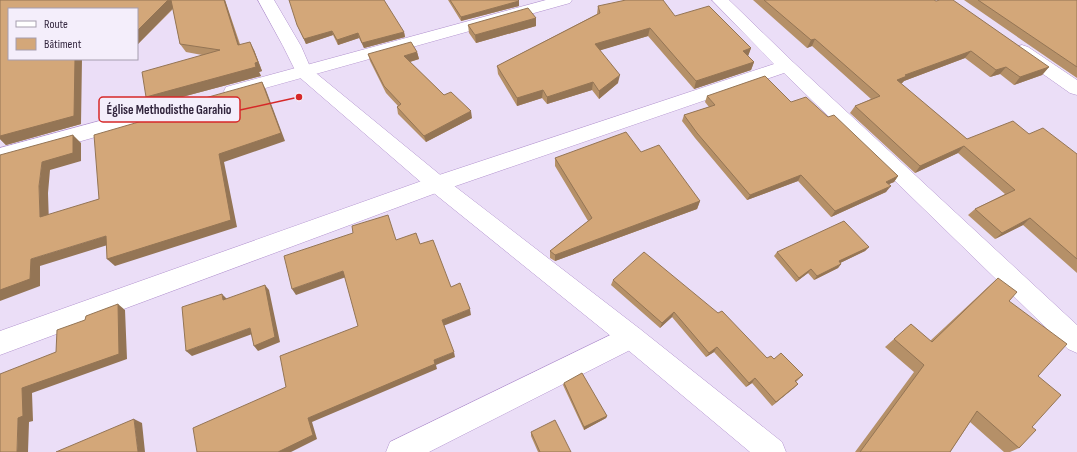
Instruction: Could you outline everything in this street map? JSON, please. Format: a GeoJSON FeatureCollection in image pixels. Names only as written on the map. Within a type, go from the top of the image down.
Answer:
{"type":"FeatureCollection","features":[{"type":"Feature","properties":{"kind":"street"},"geometry":{"type":"LineString","coordinates":[[266,0],[292,46],[304,72],[438,184],[631,337],[772,452]]}},
{"type":"Feature","properties":{"kind":"street"},"geometry":{"type":"LineString","coordinates":[[0,156],[564,0]]}},
{"type":"Feature","properties":{"kind":"street"},"geometry":{"type":"LineString","coordinates":[[720,0],[787,66],[1077,341]]}},
{"type":"Feature","properties":{"kind":"street"},"geometry":{"type":"LineString","coordinates":[[1007,40],[1077,89]]}},
{"type":"Feature","properties":{"kind":"street"},"geometry":{"type":"LineString","coordinates":[[0,343],[438,184],[787,66]]}},
{"type":"Feature","properties":{"kind":"street"},"geometry":{"type":"LineString","coordinates":[[400,452],[631,337]]}},
{"type":"Feature","properties":{"kind":"building"},"geometry":{"type":"Polygon","coordinates":[[[0,0],[168,0],[138,30],[138,8],[8,8],[8,60],[75,60],[74,116],[0,136],[0,0]]]}},
{"type":"Feature","properties":{"kind":"building"},"geometry":{"type":"Polygon","coordinates":[[[171,0],[224,0],[238,45],[250,42],[258,62],[255,63],[256,67],[146,97],[142,72],[220,50],[180,44],[171,0]]]}},
{"type":"Feature","properties":{"kind":"building"},"geometry":{"type":"Polygon","coordinates":[[[289,0],[384,0],[404,32],[362,43],[358,33],[337,40],[332,31],[304,39],[297,25],[289,0]]]}},
{"type":"Feature","properties":{"kind":"building"},"geometry":{"type":"Polygon","coordinates":[[[450,0],[518,0],[519,1],[461,17],[450,0]]]}},
{"type":"Feature","properties":{"kind":"building"},"geometry":{"type":"Polygon","coordinates":[[[626,0],[663,0],[675,16],[709,6],[751,48],[743,51],[754,62],[696,81],[650,28],[595,44],[620,75],[599,91],[593,82],[547,97],[543,90],[517,98],[497,66],[600,13],[598,6],[626,0]]]}},
{"type":"Feature","properties":{"kind":"building"},"geometry":{"type":"Polygon","coordinates":[[[764,0],[953,0],[1049,67],[1020,77],[1006,67],[996,70],[971,51],[905,75],[907,76],[897,80],[967,139],[1013,121],[1029,134],[1043,128],[1077,154],[1077,259],[1030,218],[1002,233],[975,209],[1015,190],[964,146],[920,166],[855,106],[880,96],[815,39],[811,40],[764,0]]]}},
{"type":"Feature","properties":{"kind":"building"},"geometry":{"type":"Polygon","coordinates":[[[978,0],[1077,0],[1077,67],[978,0]]]}},
{"type":"Feature","properties":{"kind":"building"},"geometry":{"type":"Polygon","coordinates":[[[528,8],[536,18],[475,35],[468,25],[528,8]]]}},
{"type":"Feature","properties":{"kind":"building"},"geometry":{"type":"Polygon","coordinates":[[[411,42],[417,52],[404,56],[444,95],[451,92],[471,111],[424,136],[397,107],[401,104],[384,86],[368,54],[411,42]]]}},
{"type":"Feature","properties":{"kind":"building"},"geometry":{"type":"Polygon","coordinates":[[[765,76],[791,102],[806,97],[828,117],[834,115],[898,176],[886,182],[891,186],[835,211],[801,175],[750,195],[697,133],[684,115],[715,105],[707,96],[765,76]]]}},
{"type":"Feature","properties":{"kind":"building"},"geometry":{"type":"Polygon","coordinates":[[[262,82],[281,133],[219,154],[231,220],[107,259],[106,236],[31,259],[30,279],[0,290],[0,155],[73,135],[73,153],[42,162],[39,186],[40,217],[99,199],[94,135],[149,119],[148,114],[262,82]]]}},
{"type":"Feature","properties":{"kind":"building"},"geometry":{"type":"Polygon","coordinates":[[[626,132],[641,152],[659,145],[700,201],[555,255],[550,251],[592,218],[555,158],[626,132]]]}},
{"type":"Feature","properties":{"kind":"building"},"geometry":{"type":"Polygon","coordinates":[[[388,215],[396,240],[416,233],[420,244],[433,240],[451,287],[460,283],[470,309],[442,320],[454,352],[434,360],[435,364],[308,418],[313,435],[278,452],[197,452],[193,428],[286,387],[280,356],[358,326],[343,271],[292,289],[284,256],[353,233],[352,226],[388,215]]]}},
{"type":"Feature","properties":{"kind":"building"},"geometry":{"type":"Polygon","coordinates":[[[844,221],[869,247],[839,261],[841,264],[817,276],[811,269],[799,278],[777,252],[844,221]]]}},
{"type":"Feature","properties":{"kind":"building"},"geometry":{"type":"Polygon","coordinates":[[[644,252],[718,313],[722,311],[767,358],[771,356],[774,359],[781,353],[803,375],[795,381],[798,384],[776,402],[755,378],[749,383],[717,347],[709,353],[674,312],[662,323],[613,280],[644,252]]]}},
{"type":"Feature","properties":{"kind":"building"},"geometry":{"type":"Polygon","coordinates":[[[998,278],[1017,292],[1009,301],[1067,344],[1038,376],[1061,395],[1032,427],[1036,430],[1019,448],[977,411],[950,452],[860,452],[924,365],[894,339],[911,324],[932,342],[998,278]]]}},
{"type":"Feature","properties":{"kind":"building"},"geometry":{"type":"Polygon","coordinates":[[[265,285],[275,337],[254,346],[250,328],[186,351],[182,307],[222,294],[223,300],[265,285]]]}},
{"type":"Feature","properties":{"kind":"building"},"geometry":{"type":"Polygon","coordinates":[[[118,304],[119,354],[22,388],[23,416],[18,418],[17,452],[0,452],[0,374],[56,352],[57,330],[85,320],[86,316],[118,304]]]}},
{"type":"Feature","properties":{"kind":"building"},"geometry":{"type":"Polygon","coordinates":[[[582,373],[607,416],[584,427],[564,383],[582,373]]]}},
{"type":"Feature","properties":{"kind":"building"},"geometry":{"type":"Polygon","coordinates":[[[134,419],[138,452],[56,452],[134,419]]]}},
{"type":"Feature","properties":{"kind":"building"},"geometry":{"type":"Polygon","coordinates":[[[555,420],[571,452],[540,452],[531,432],[555,420]]]}},
{"type":"Feature","properties":{"kind":"place","name":"Église Methodisthe Garahio"},"geometry":{"type":"Point","coordinates":[299,97]}}]}
